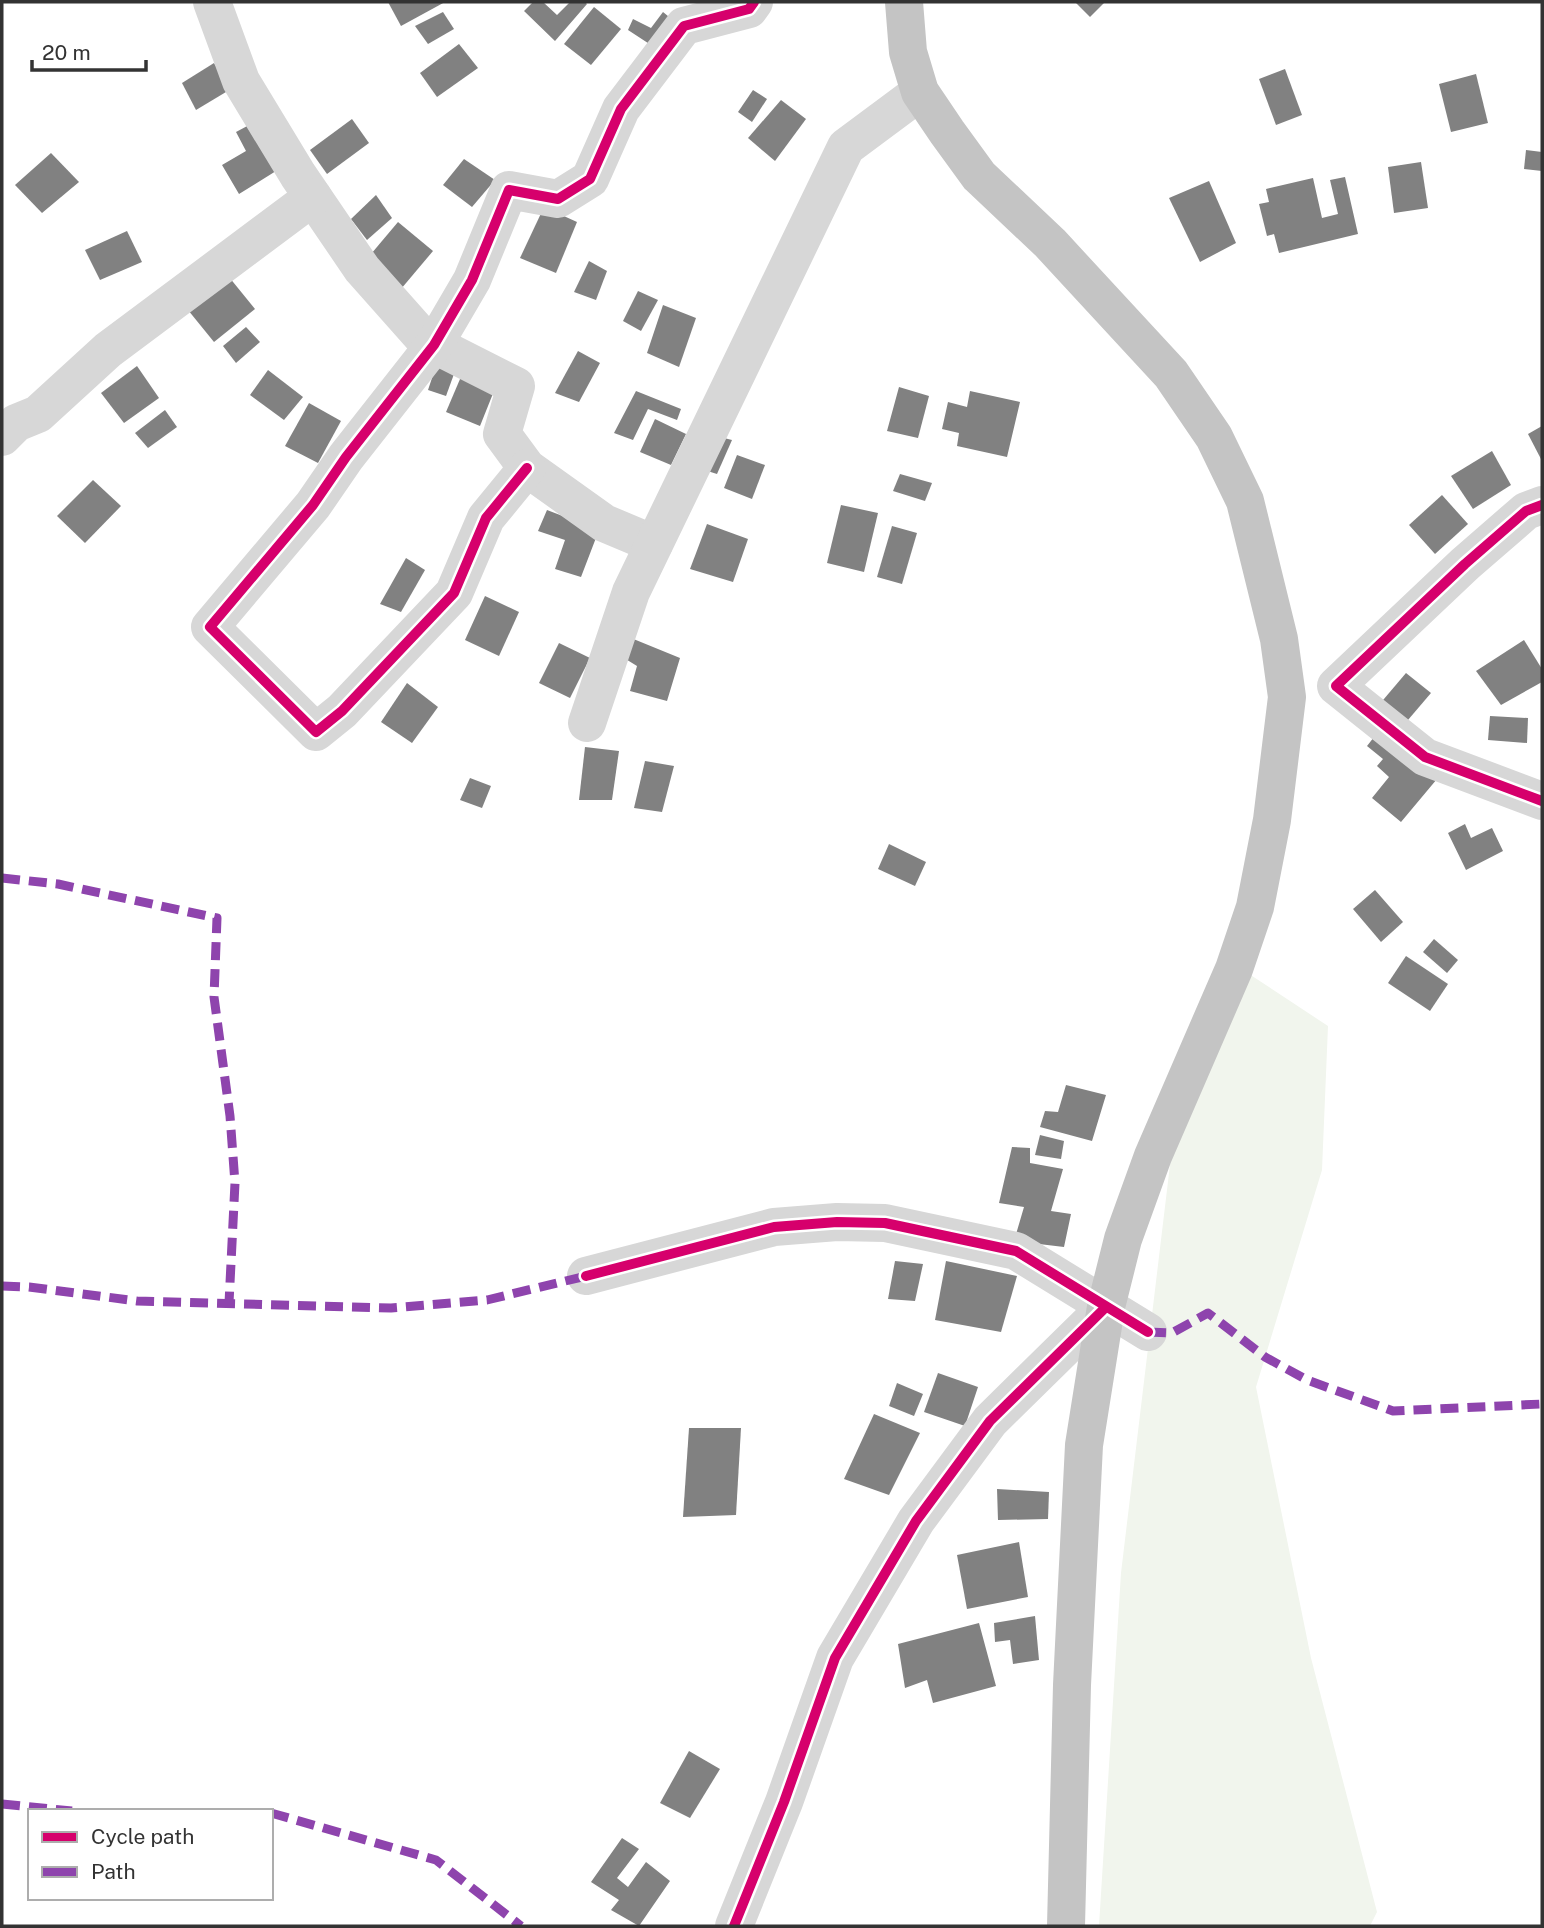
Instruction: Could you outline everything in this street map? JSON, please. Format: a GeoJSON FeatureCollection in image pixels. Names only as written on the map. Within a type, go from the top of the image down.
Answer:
{"type":"FeatureCollection","features":[{"type":"Feature","properties":{"kind":"highway"},"geometry":{"type":"LineString","coordinates":[[904,2],[908,52],[920,92],[979,176],[1050,243],[1171,374],[1213,437],[1245,501],[1279,639],[1287,697],[1272,820],[1255,906],[1234,970],[1149,1168],[1123,1238],[1106,1307],[1084,1445],[1072,1685],[1066,1926]]}},
{"type":"Feature","properties":{"kind":"street"},"geometry":{"type":"LineString","coordinates":[[212,2],[241,81],[313,197],[362,269],[425,340],[516,386],[502,434],[527,468],[604,523],[654,544]]}},
{"type":"Feature","properties":{"kind":"street"},"geometry":{"type":"LineString","coordinates":[[527,468],[486,518],[454,593],[342,711],[316,732],[210,627],[313,505],[346,457],[435,345],[472,280],[509,190],[558,199],[590,179],[621,110],[684,26],[749,9],[754,2]]}},
{"type":"Feature","properties":{"kind":"street"},"geometry":{"type":"LineString","coordinates":[[587,723],[631,592],[846,146],[920,92]]}},
{"type":"Feature","properties":{"kind":"street"},"geometry":{"type":"LineString","coordinates":[[2,437],[16,423],[38,414],[108,350],[313,197]]}},
{"type":"Feature","properties":{"kind":"street"},"geometry":{"type":"LineString","coordinates":[[1287,697],[1336,686],[1526,510],[1542,505]]}},
{"type":"Feature","properties":{"kind":"street"},"geometry":{"type":"LineString","coordinates":[[1336,686],[1425,757],[1542,801]]}},
{"type":"Feature","properties":{"kind":"street"},"geometry":{"type":"LineString","coordinates":[[586,1276],[774,1227],[837,1222],[885,1223],[1016,1251],[1148,1332]]}},
{"type":"Feature","properties":{"kind":"street"},"geometry":{"type":"LineString","coordinates":[[734,1926],[784,1802],[835,1658],[916,1521],[990,1421],[1106,1307]]}},
{"type":"Feature","properties":{"kind":"shaded area"},"geometry":{"type":"Polygon","coordinates":[[[1246,972],[1328,1026],[1322,1170],[1256,1387],[1311,1658],[1377,1912],[1370,1926],[1099,1926],[1121,1573],[1173,1140],[1246,972]]]}},
{"type":"Feature","properties":{"kind":"building"},"geometry":{"type":"Polygon","coordinates":[[[388,2],[445,2],[401,26],[388,2]]]}},
{"type":"Feature","properties":{"kind":"building"},"geometry":{"type":"Polygon","coordinates":[[[533,2],[543,2],[557,15],[570,2],[587,4],[555,41],[524,11],[533,2]]]}},
{"type":"Feature","properties":{"kind":"building"},"geometry":{"type":"Polygon","coordinates":[[[1075,2],[1105,2],[1090,17],[1075,2]]]}},
{"type":"Feature","properties":{"kind":"building"},"geometry":{"type":"Polygon","coordinates":[[[594,7],[621,29],[591,65],[564,44],[594,7]]]}},
{"type":"Feature","properties":{"kind":"building"},"geometry":{"type":"Polygon","coordinates":[[[443,12],[454,29],[428,44],[415,26],[443,12]]]}},
{"type":"Feature","properties":{"kind":"building"},"geometry":{"type":"Polygon","coordinates":[[[663,12],[674,21],[654,47],[628,30],[633,19],[651,28],[663,12]]]}},
{"type":"Feature","properties":{"kind":"building"},"geometry":{"type":"Polygon","coordinates":[[[459,44],[478,68],[437,97],[420,73],[459,44]]]}},
{"type":"Feature","properties":{"kind":"building"},"geometry":{"type":"Polygon","coordinates":[[[214,63],[231,89],[196,110],[182,83],[214,63]]]}},
{"type":"Feature","properties":{"kind":"building"},"geometry":{"type":"Polygon","coordinates":[[[1285,69],[1302,115],[1276,125],[1259,79],[1285,69]]]}},
{"type":"Feature","properties":{"kind":"building"},"geometry":{"type":"Polygon","coordinates":[[[1476,74],[1488,123],[1451,132],[1439,84],[1476,74]]]}},
{"type":"Feature","properties":{"kind":"building"},"geometry":{"type":"Polygon","coordinates":[[[753,90],[767,99],[752,122],[738,112],[753,90]]]}},
{"type":"Feature","properties":{"kind":"building"},"geometry":{"type":"Polygon","coordinates":[[[781,100],[806,119],[775,161],[748,138],[781,100]]]}},
{"type":"Feature","properties":{"kind":"building"},"geometry":{"type":"Polygon","coordinates":[[[352,119],[369,143],[327,174],[310,150],[352,119]]]}},
{"type":"Feature","properties":{"kind":"building"},"geometry":{"type":"Polygon","coordinates":[[[251,124],[276,171],[239,194],[222,165],[246,151],[236,132],[251,124]]]}},
{"type":"Feature","properties":{"kind":"building"},"geometry":{"type":"Polygon","coordinates":[[[1526,150],[1542,152],[1542,171],[1524,169],[1526,150]]]}},
{"type":"Feature","properties":{"kind":"building"},"geometry":{"type":"Polygon","coordinates":[[[51,153],[79,182],[42,213],[15,185],[51,153]]]}},
{"type":"Feature","properties":{"kind":"building"},"geometry":{"type":"Polygon","coordinates":[[[464,159],[495,180],[472,207],[443,185],[464,159]]]}},
{"type":"Feature","properties":{"kind":"building"},"geometry":{"type":"Polygon","coordinates":[[[1421,162],[1428,208],[1394,213],[1388,167],[1421,162]]]}},
{"type":"Feature","properties":{"kind":"building"},"geometry":{"type":"Polygon","coordinates":[[[1345,177],[1358,234],[1279,253],[1274,234],[1267,236],[1259,204],[1269,202],[1266,189],[1313,178],[1322,218],[1338,214],[1330,180],[1345,177]]]}},
{"type":"Feature","properties":{"kind":"building"},"geometry":{"type":"Polygon","coordinates":[[[1209,181],[1236,243],[1200,262],[1169,198],[1209,181]]]}},
{"type":"Feature","properties":{"kind":"building"},"geometry":{"type":"Polygon","coordinates":[[[376,195],[392,218],[367,240],[351,219],[376,195]]]}},
{"type":"Feature","properties":{"kind":"building"},"geometry":{"type":"Polygon","coordinates":[[[544,207],[577,222],[556,273],[520,258],[544,207]]]}},
{"type":"Feature","properties":{"kind":"building"},"geometry":{"type":"Polygon","coordinates":[[[398,222],[433,251],[401,289],[366,260],[398,222]]]}},
{"type":"Feature","properties":{"kind":"building"},"geometry":{"type":"Polygon","coordinates":[[[127,231],[142,262],[100,280],[85,250],[127,231]]]}},
{"type":"Feature","properties":{"kind":"building"},"geometry":{"type":"Polygon","coordinates":[[[589,261],[607,271],[596,300],[574,292],[589,261]]]}},
{"type":"Feature","properties":{"kind":"building"},"geometry":{"type":"Polygon","coordinates":[[[229,277],[255,309],[214,342],[188,310],[229,277]]]}},
{"type":"Feature","properties":{"kind":"building"},"geometry":{"type":"Polygon","coordinates":[[[638,291],[658,300],[641,331],[623,321],[638,291]]]}},
{"type":"Feature","properties":{"kind":"building"},"geometry":{"type":"Polygon","coordinates":[[[663,305],[696,318],[679,367],[647,353],[663,305]]]}},
{"type":"Feature","properties":{"kind":"building"},"geometry":{"type":"Polygon","coordinates":[[[246,327],[260,342],[236,363],[223,346],[246,327]]]}},
{"type":"Feature","properties":{"kind":"building"},"geometry":{"type":"Polygon","coordinates":[[[578,351],[600,363],[579,402],[555,393],[578,351]]]}},
{"type":"Feature","properties":{"kind":"building"},"geometry":{"type":"Polygon","coordinates":[[[137,366],[159,398],[124,423],[101,393],[137,366]]]}},
{"type":"Feature","properties":{"kind":"building"},"geometry":{"type":"Polygon","coordinates":[[[436,366],[454,374],[446,396],[428,390],[436,366]]]}},
{"type":"Feature","properties":{"kind":"building"},"geometry":{"type":"Polygon","coordinates":[[[268,370],[303,397],[284,420],[250,395],[268,370]]]}},
{"type":"Feature","properties":{"kind":"building"},"geometry":{"type":"Polygon","coordinates":[[[463,372],[496,386],[480,426],[446,412],[463,372]]]}},
{"type":"Feature","properties":{"kind":"building"},"geometry":{"type":"Polygon","coordinates":[[[899,387],[929,396],[918,438],[887,431],[899,387]]]}},
{"type":"Feature","properties":{"kind":"building"},"geometry":{"type":"Polygon","coordinates":[[[636,391],[681,409],[677,420],[648,409],[633,440],[614,433],[636,391]]]}},
{"type":"Feature","properties":{"kind":"building"},"geometry":{"type":"Polygon","coordinates":[[[970,391],[1020,402],[1007,457],[957,446],[959,433],[942,429],[948,402],[967,407],[970,391]]]}},
{"type":"Feature","properties":{"kind":"building"},"geometry":{"type":"Polygon","coordinates":[[[309,403],[341,421],[318,463],[285,446],[309,403]]]}},
{"type":"Feature","properties":{"kind":"building"},"geometry":{"type":"Polygon","coordinates":[[[165,410],[177,427],[148,448],[135,433],[165,410]]]}},
{"type":"Feature","properties":{"kind":"building"},"geometry":{"type":"Polygon","coordinates":[[[655,419],[686,434],[671,465],[640,452],[655,419]]]}},
{"type":"Feature","properties":{"kind":"building"},"geometry":{"type":"Polygon","coordinates":[[[1542,426],[1542,461],[1528,434],[1542,426]]]}},
{"type":"Feature","properties":{"kind":"building"},"geometry":{"type":"Polygon","coordinates":[[[716,436],[732,440],[717,474],[701,469],[716,436]]]}},
{"type":"Feature","properties":{"kind":"building"},"geometry":{"type":"Polygon","coordinates":[[[1492,451],[1511,485],[1473,509],[1451,476],[1492,451]]]}},
{"type":"Feature","properties":{"kind":"building"},"geometry":{"type":"Polygon","coordinates":[[[737,455],[765,465],[752,499],[724,488],[737,455]]]}},
{"type":"Feature","properties":{"kind":"building"},"geometry":{"type":"Polygon","coordinates":[[[900,474],[932,483],[925,501],[893,491],[900,474]]]}},
{"type":"Feature","properties":{"kind":"building"},"geometry":{"type":"Polygon","coordinates":[[[93,480],[121,506],[85,543],[57,516],[93,480]]]}},
{"type":"Feature","properties":{"kind":"building"},"geometry":{"type":"Polygon","coordinates":[[[1442,495],[1468,524],[1435,554],[1409,525],[1442,495]]]}},
{"type":"Feature","properties":{"kind":"building"},"geometry":{"type":"Polygon","coordinates":[[[841,505],[878,513],[864,572],[827,563],[841,505]]]}},
{"type":"Feature","properties":{"kind":"building"},"geometry":{"type":"Polygon","coordinates":[[[547,510],[599,530],[581,577],[555,569],[565,540],[538,531],[547,510]]]}},
{"type":"Feature","properties":{"kind":"building"},"geometry":{"type":"Polygon","coordinates":[[[707,524],[748,539],[733,582],[690,569],[707,524]]]}},
{"type":"Feature","properties":{"kind":"building"},"geometry":{"type":"Polygon","coordinates":[[[892,526],[917,533],[902,584],[877,577],[892,526]]]}},
{"type":"Feature","properties":{"kind":"building"},"geometry":{"type":"Polygon","coordinates":[[[406,558],[425,570],[401,612],[380,604],[406,558]]]}},
{"type":"Feature","properties":{"kind":"building"},"geometry":{"type":"Polygon","coordinates":[[[485,596],[519,612],[499,656],[465,640],[485,596]]]}},
{"type":"Feature","properties":{"kind":"building"},"geometry":{"type":"Polygon","coordinates":[[[631,638],[680,658],[667,701],[630,691],[637,666],[624,658],[631,638]]]}},
{"type":"Feature","properties":{"kind":"building"},"geometry":{"type":"Polygon","coordinates":[[[1524,640],[1542,669],[1542,682],[1501,705],[1476,671],[1524,640]]]}},
{"type":"Feature","properties":{"kind":"building"},"geometry":{"type":"Polygon","coordinates":[[[559,643],[590,658],[570,698],[539,683],[559,643]]]}},
{"type":"Feature","properties":{"kind":"building"},"geometry":{"type":"Polygon","coordinates":[[[1406,673],[1431,693],[1402,727],[1378,706],[1406,673]]]}},
{"type":"Feature","properties":{"kind":"building"},"geometry":{"type":"Polygon","coordinates":[[[407,683],[438,707],[412,743],[381,722],[407,683]]]}},
{"type":"Feature","properties":{"kind":"building"},"geometry":{"type":"Polygon","coordinates":[[[1490,716],[1528,718],[1527,743],[1488,740],[1490,716]]]}},
{"type":"Feature","properties":{"kind":"building"},"geometry":{"type":"Polygon","coordinates":[[[1378,732],[1437,779],[1401,822],[1372,798],[1389,777],[1377,766],[1383,759],[1367,746],[1378,732]]]}},
{"type":"Feature","properties":{"kind":"building"},"geometry":{"type":"Polygon","coordinates":[[[585,747],[619,751],[612,800],[579,800],[585,747]]]}},
{"type":"Feature","properties":{"kind":"building"},"geometry":{"type":"Polygon","coordinates":[[[645,761],[674,766],[662,812],[634,808],[645,761]]]}},
{"type":"Feature","properties":{"kind":"building"},"geometry":{"type":"Polygon","coordinates":[[[470,778],[491,786],[482,808],[460,800],[470,778]]]}},
{"type":"Feature","properties":{"kind":"building"},"geometry":{"type":"Polygon","coordinates":[[[1465,824],[1471,838],[1492,828],[1503,851],[1466,870],[1448,833],[1465,824]]]}},
{"type":"Feature","properties":{"kind":"building"},"geometry":{"type":"Polygon","coordinates":[[[889,844],[926,862],[915,886],[878,869],[889,844]]]}},
{"type":"Feature","properties":{"kind":"building"},"geometry":{"type":"Polygon","coordinates":[[[1375,890],[1403,922],[1381,942],[1353,909],[1375,890]]]}},
{"type":"Feature","properties":{"kind":"building"},"geometry":{"type":"Polygon","coordinates":[[[1434,939],[1458,960],[1447,973],[1423,952],[1434,939]]]}},
{"type":"Feature","properties":{"kind":"building"},"geometry":{"type":"Polygon","coordinates":[[[1406,956],[1448,984],[1430,1011],[1388,983],[1406,956]]]}},
{"type":"Feature","properties":{"kind":"building"},"geometry":{"type":"Polygon","coordinates":[[[1066,1085],[1106,1095],[1092,1141],[1040,1127],[1045,1111],[1058,1112],[1066,1085]]]}},
{"type":"Feature","properties":{"kind":"building"},"geometry":{"type":"Polygon","coordinates":[[[1040,1135],[1064,1141],[1061,1159],[1035,1155],[1040,1135]]]}},
{"type":"Feature","properties":{"kind":"building"},"geometry":{"type":"Polygon","coordinates":[[[1012,1147],[1030,1148],[1030,1163],[1063,1169],[1051,1211],[1071,1214],[1064,1247],[1014,1241],[1024,1207],[999,1203],[1012,1147]]]}},
{"type":"Feature","properties":{"kind":"building"},"geometry":{"type":"Polygon","coordinates":[[[895,1261],[923,1264],[915,1301],[888,1299],[895,1261]]]}},
{"type":"Feature","properties":{"kind":"building"},"geometry":{"type":"Polygon","coordinates":[[[946,1261],[1017,1276],[1001,1332],[935,1320],[946,1261]]]}},
{"type":"Feature","properties":{"kind":"building"},"geometry":{"type":"Polygon","coordinates":[[[938,1373],[978,1387],[965,1426],[924,1412],[938,1373]]]}},
{"type":"Feature","properties":{"kind":"building"},"geometry":{"type":"Polygon","coordinates":[[[897,1383],[923,1394],[914,1416],[889,1406],[897,1383]]]}},
{"type":"Feature","properties":{"kind":"building"},"geometry":{"type":"Polygon","coordinates":[[[874,1414],[920,1433],[889,1495],[844,1479],[874,1414]]]}},
{"type":"Feature","properties":{"kind":"building"},"geometry":{"type":"Polygon","coordinates":[[[689,1428],[741,1428],[736,1515],[683,1517],[689,1428]]]}},
{"type":"Feature","properties":{"kind":"building"},"geometry":{"type":"Polygon","coordinates":[[[997,1489],[1049,1492],[1048,1519],[998,1520],[997,1489]]]}},
{"type":"Feature","properties":{"kind":"building"},"geometry":{"type":"Polygon","coordinates":[[[1019,1542],[1028,1597],[967,1609],[957,1555],[1019,1542]]]}},
{"type":"Feature","properties":{"kind":"building"},"geometry":{"type":"Polygon","coordinates":[[[1035,1616],[1039,1660],[1013,1664],[1010,1640],[995,1642],[994,1623],[1035,1616]]]}},
{"type":"Feature","properties":{"kind":"building"},"geometry":{"type":"Polygon","coordinates":[[[979,1623],[996,1686],[933,1703],[927,1680],[905,1688],[898,1644],[979,1623]]]}},
{"type":"Feature","properties":{"kind":"building"},"geometry":{"type":"Polygon","coordinates":[[[689,1751],[720,1769],[690,1818],[660,1803],[689,1751]]]}},
{"type":"Feature","properties":{"kind":"building"},"geometry":{"type":"Polygon","coordinates":[[[622,1838],[639,1849],[617,1878],[628,1887],[646,1862],[670,1881],[639,1926],[611,1910],[619,1900],[591,1882],[622,1838]]]}},
{"type":"Feature","properties":{"kind":"marked path"},"geometry":{"type":"LineString","coordinates":[[2,878],[58,884],[217,918],[214,997],[230,1116],[235,1183],[229,1303]]}},
{"type":"Feature","properties":{"kind":"marked path"},"geometry":{"type":"LineString","coordinates":[[2,1286],[137,1301],[391,1308],[487,1300],[586,1276]]}},
{"type":"Feature","properties":{"kind":"marked path"},"geometry":{"type":"LineString","coordinates":[[1148,1332],[1172,1333],[1208,1313],[1265,1357],[1307,1380],[1393,1411],[1542,1404]]}},
{"type":"Feature","properties":{"kind":"marked path"},"geometry":{"type":"LineString","coordinates":[[2,1804],[52,1809]]}},
{"type":"Feature","properties":{"kind":"marked path"},"geometry":{"type":"LineString","coordinates":[[273,1814],[436,1860],[521,1926]]}},
{"type":"Feature","properties":{"kind":"cycle path"},"geometry":{"type":"LineString","coordinates":[[527,468],[486,518],[454,593],[342,711],[316,732],[210,627],[313,505],[346,457],[434,345],[472,280],[509,190],[558,199],[590,179],[621,109],[684,26],[749,9],[754,2]]}},
{"type":"Feature","properties":{"kind":"cycle path"},"geometry":{"type":"LineString","coordinates":[[1542,505],[1526,511],[1465,564],[1336,686],[1425,757],[1542,801]]}},
{"type":"Feature","properties":{"kind":"cycle path"},"geometry":{"type":"LineString","coordinates":[[586,1276],[774,1227],[837,1222],[885,1223],[1016,1251],[1148,1332]]}},
{"type":"Feature","properties":{"kind":"cycle path"},"geometry":{"type":"LineString","coordinates":[[734,1926],[784,1802],[835,1658],[916,1521],[990,1421],[1106,1307]]}}]}
